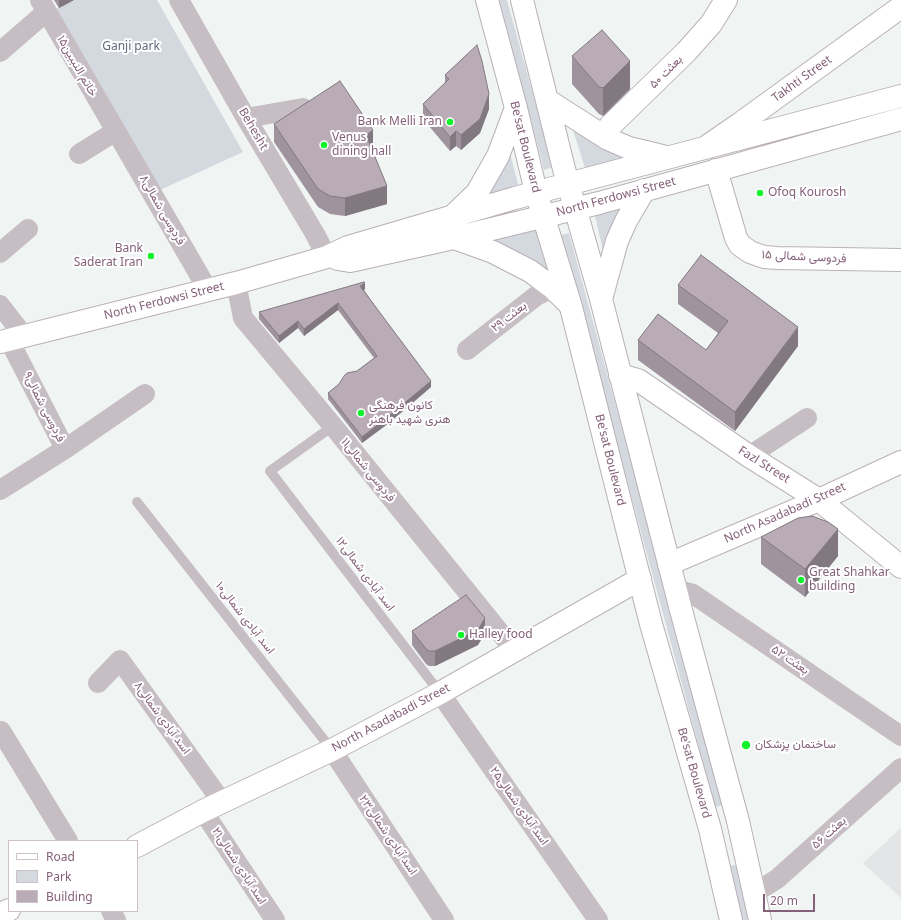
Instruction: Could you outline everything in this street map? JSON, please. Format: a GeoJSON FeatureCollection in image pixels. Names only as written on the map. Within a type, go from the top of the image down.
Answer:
{"type":"FeatureCollection","features":[{"type":"Feature","properties":{"kind":"main road","name":"Be'sat Boulevard"},"geometry":{"type":"LineString","coordinates":[[487,0],[516,108],[542,216],[571,307],[640,579],[710,829],[731,920]]}},
{"type":"Feature","properties":{"kind":"main road"},"geometry":{"type":"LineString","coordinates":[[522,0],[569,184],[601,299],[675,590],[738,821],[760,920]]}},
{"type":"Feature","properties":{"kind":"main road","name":"بعثت ۵۰"},"geometry":{"type":"LineString","coordinates":[[610,126],[681,57],[708,28],[722,7]]}},
{"type":"Feature","properties":{"kind":"main road","name":"Takhti Street"},"geometry":{"type":"LineString","coordinates":[[703,149],[901,7]]}},
{"type":"Feature","properties":{"kind":"main road","name":"North Ferdowsi Street"},"geometry":{"type":"LineString","coordinates":[[11,339],[236,283],[327,257],[348,247],[536,192],[901,96]]}},
{"type":"Feature","properties":{"kind":"main road"},"geometry":{"type":"LineString","coordinates":[[547,100],[608,139],[629,148],[669,158]]}},
{"type":"Feature","properties":{"kind":"main road"},"geometry":{"type":"LineString","coordinates":[[453,217],[476,193],[498,156],[516,108]]}},
{"type":"Feature","properties":{"kind":"main road","name":"North Ferdowsi Street"},"geometry":{"type":"LineString","coordinates":[[327,257],[350,261],[576,209],[901,119]]}},
{"type":"Feature","properties":{"kind":"main road","name":"فردوسی شمالی ۱۵"},"geometry":{"type":"LineString","coordinates":[[716,170],[736,238],[740,245],[750,252],[764,257],[778,258],[901,260]]}},
{"type":"Feature","properties":{"kind":"main road"},"geometry":{"type":"LineString","coordinates":[[601,299],[617,241],[626,220],[644,190]]}},
{"type":"Feature","properties":{"kind":"main road"},"geometry":{"type":"LineString","coordinates":[[454,238],[493,252],[530,271],[553,288],[571,307]]}},
{"type":"Feature","properties":{"kind":"main road"},"geometry":{"type":"LineString","coordinates":[[588,372],[618,369]]}},
{"type":"Feature","properties":{"kind":"main road","name":"Fazl Street"},"geometry":{"type":"LineString","coordinates":[[618,369],[638,380],[749,456],[819,500],[901,567]]}},
{"type":"Feature","properties":{"kind":"main road","name":"North Asadabadi Street"},"geometry":{"type":"LineString","coordinates":[[669,564],[819,500],[901,462]]}},
{"type":"Feature","properties":{"kind":"main road","name":"North Asadabadi Street"},"geometry":{"type":"LineString","coordinates":[[138,845],[213,807],[332,750],[440,693],[640,579]]}},
{"type":"Feature","properties":{"kind":"main road"},"geometry":{"type":"LineString","coordinates":[[710,829],[738,821]]}},
{"type":"Feature","properties":{"kind":"street","name":"Behesht"},"geometry":{"type":"LineString","coordinates":[[181,1],[246,118],[315,234],[327,257]]}},
{"type":"Feature","properties":{"kind":"street"},"geometry":{"type":"LineString","coordinates":[[0,52],[43,6]]}},
{"type":"Feature","properties":{"kind":"street","name":"خاتم النببین۱۵"},"geometry":{"type":"LineString","coordinates":[[43,6],[116,131]]}},
{"type":"Feature","properties":{"kind":"street"},"geometry":{"type":"LineString","coordinates":[[246,118],[303,108]]}},
{"type":"Feature","properties":{"kind":"street"},"geometry":{"type":"LineString","coordinates":[[79,154],[116,131]]}},
{"type":"Feature","properties":{"kind":"street","name":"فردوسی شمالی۸"},"geometry":{"type":"LineString","coordinates":[[116,131],[208,290]]}},
{"type":"Feature","properties":{"kind":"street"},"geometry":{"type":"LineString","coordinates":[[0,253],[28,229]]}},
{"type":"Feature","properties":{"kind":"street","name":"فردوسی شمالی۱۱"},"geometry":{"type":"LineString","coordinates":[[236,283],[242,318],[333,426],[516,651]]}},
{"type":"Feature","properties":{"kind":"street","name":"بعثت ۲۹"},"geometry":{"type":"LineString","coordinates":[[466,350],[536,296],[553,288]]}},
{"type":"Feature","properties":{"kind":"street","name":"فردوسی شمالی۹"},"geometry":{"type":"LineString","coordinates":[[0,306],[11,339],[65,449],[0,490]]}},
{"type":"Feature","properties":{"kind":"street"},"geometry":{"type":"LineString","coordinates":[[65,449],[145,394]]}},
{"type":"Feature","properties":{"kind":"street"},"geometry":{"type":"LineString","coordinates":[[749,456],[807,418]]}},
{"type":"Feature","properties":{"kind":"street","name":"بعثت ۵۲"},"geometry":{"type":"LineString","coordinates":[[675,590],[693,594],[901,736]]}},
{"type":"Feature","properties":{"kind":"street","name":"اسد آبادی شمالی۸"},"geometry":{"type":"LineString","coordinates":[[98,683],[120,660],[213,807]]}},
{"type":"Feature","properties":{"kind":"street","name":"اسد آبادی شمالی۲۵"},"geometry":{"type":"LineString","coordinates":[[440,693],[598,920]]}},
{"type":"Feature","properties":{"kind":"street"},"geometry":{"type":"LineString","coordinates":[[1,730],[67,840]]}},
{"type":"Feature","properties":{"kind":"street","name":"اسد آبادی شمالی۲۳"},"geometry":{"type":"LineString","coordinates":[[332,750],[444,920]]}},
{"type":"Feature","properties":{"kind":"street","name":"بعثت ۵۶"},"geometry":{"type":"LineString","coordinates":[[753,894],[777,879],[901,768]]}},
{"type":"Feature","properties":{"kind":"street","name":"اسد آبادی شمالی۲۱"},"geometry":{"type":"LineString","coordinates":[[213,807],[275,920]]}},
{"type":"Feature","properties":{"kind":"lane","name":"اسد آبادی شمالی۱۲"},"geometry":{"type":"LineString","coordinates":[[333,426],[270,471],[440,693]]}},
{"type":"Feature","properties":{"kind":"lane","name":"اسد آبادی شمالی۱۰"},"geometry":{"type":"LineString","coordinates":[[137,502],[332,750]]}},
{"type":"Feature","properties":{"kind":"shaded area"},"geometry":{"type":"Polygon","coordinates":[[[901,828],[901,898],[863,863],[901,828]]]}},
{"type":"Feature","properties":{"kind":"green space","name":"Ganji park"},"geometry":{"type":"Polygon","coordinates":[[[75,0],[157,0],[243,152],[160,190],[55,9],[75,0]]]}},
{"type":"Feature","properties":{"kind":"green space"},"geometry":{"type":"Polygon","coordinates":[[[499,0],[507,0],[553,167],[544,170],[499,0]]]}},
{"type":"Feature","properties":{"kind":"green space"},"geometry":{"type":"Polygon","coordinates":[[[570,121],[633,157],[586,171],[570,121]]]}},
{"type":"Feature","properties":{"kind":"green space"},"geometry":{"type":"Polygon","coordinates":[[[509,149],[519,188],[478,199],[509,149]]]}},
{"type":"Feature","properties":{"kind":"green space"},"geometry":{"type":"Polygon","coordinates":[[[628,202],[606,264],[594,212],[628,202]]]}},
{"type":"Feature","properties":{"kind":"green space"},"geometry":{"type":"Polygon","coordinates":[[[535,227],[549,276],[484,241],[535,227]]]}},
{"type":"Feature","properties":{"kind":"green space"},"geometry":{"type":"Polygon","coordinates":[[[569,233],[724,805],[715,807],[561,235],[569,233]]]}},
{"type":"Feature","properties":{"kind":"green space"},"geometry":{"type":"Polygon","coordinates":[[[736,865],[750,920],[741,920],[728,866],[736,865]]]}},
{"type":"Feature","properties":{"kind":"building"},"geometry":{"type":"Polygon","coordinates":[[[602,30],[630,61],[603,88],[599,87],[572,56],[602,30]]]}},
{"type":"Feature","properties":{"kind":"building"},"geometry":{"type":"Polygon","coordinates":[[[477,45],[489,94],[480,119],[461,135],[456,131],[450,137],[423,104],[449,79],[445,75],[477,45]]]}},
{"type":"Feature","properties":{"kind":"building"},"geometry":{"type":"Polygon","coordinates":[[[340,81],[373,130],[366,135],[387,186],[345,198],[330,196],[318,189],[274,124],[340,81]]]}},
{"type":"Feature","properties":{"kind":"building"},"geometry":{"type":"Polygon","coordinates":[[[701,255],[798,327],[735,412],[638,340],[658,314],[706,350],[728,321],[678,285],[701,255]]]}},
{"type":"Feature","properties":{"kind":"building"},"geometry":{"type":"Polygon","coordinates":[[[364,282],[365,283],[360,286],[431,381],[362,437],[328,393],[339,384],[347,373],[357,371],[377,356],[338,303],[304,329],[298,321],[279,336],[259,312],[364,282]]]}},
{"type":"Feature","properties":{"kind":"building"},"geometry":{"type":"Polygon","coordinates":[[[812,516],[828,522],[838,529],[805,569],[761,537],[798,518],[812,516]]]}},
{"type":"Feature","properties":{"kind":"building"},"geometry":{"type":"Polygon","coordinates":[[[466,595],[485,618],[478,630],[435,651],[429,651],[426,649],[412,631],[466,595]]]}},
{"type":"Feature","properties":{"kind":"place","name":"Bank Melli Iran"},"geometry":{"type":"Point","coordinates":[450,122]}},
{"type":"Feature","properties":{"kind":"place","name":"Venus dining hall"},"geometry":{"type":"Point","coordinates":[324,145]}},
{"type":"Feature","properties":{"kind":"place","name":"Ofoq Kourosh"},"geometry":{"type":"Point","coordinates":[760,193]}},
{"type":"Feature","properties":{"kind":"place","name":"Bank Saderat Iran"},"geometry":{"type":"Point","coordinates":[151,256]}},
{"type":"Feature","properties":{"kind":"place","name":"کانون فرهنگی هنری شهید باهنر"},"geometry":{"type":"Point","coordinates":[361,413]}},
{"type":"Feature","properties":{"kind":"place","name":"Great Shahkar building"},"geometry":{"type":"Point","coordinates":[801,580]}},
{"type":"Feature","properties":{"kind":"place","name":"Halley food"},"geometry":{"type":"Point","coordinates":[461,635]}},
{"type":"Feature","properties":{"kind":"place","name":"ساختمان پزشکان"},"geometry":{"type":"Point","coordinates":[746,745]}}]}
